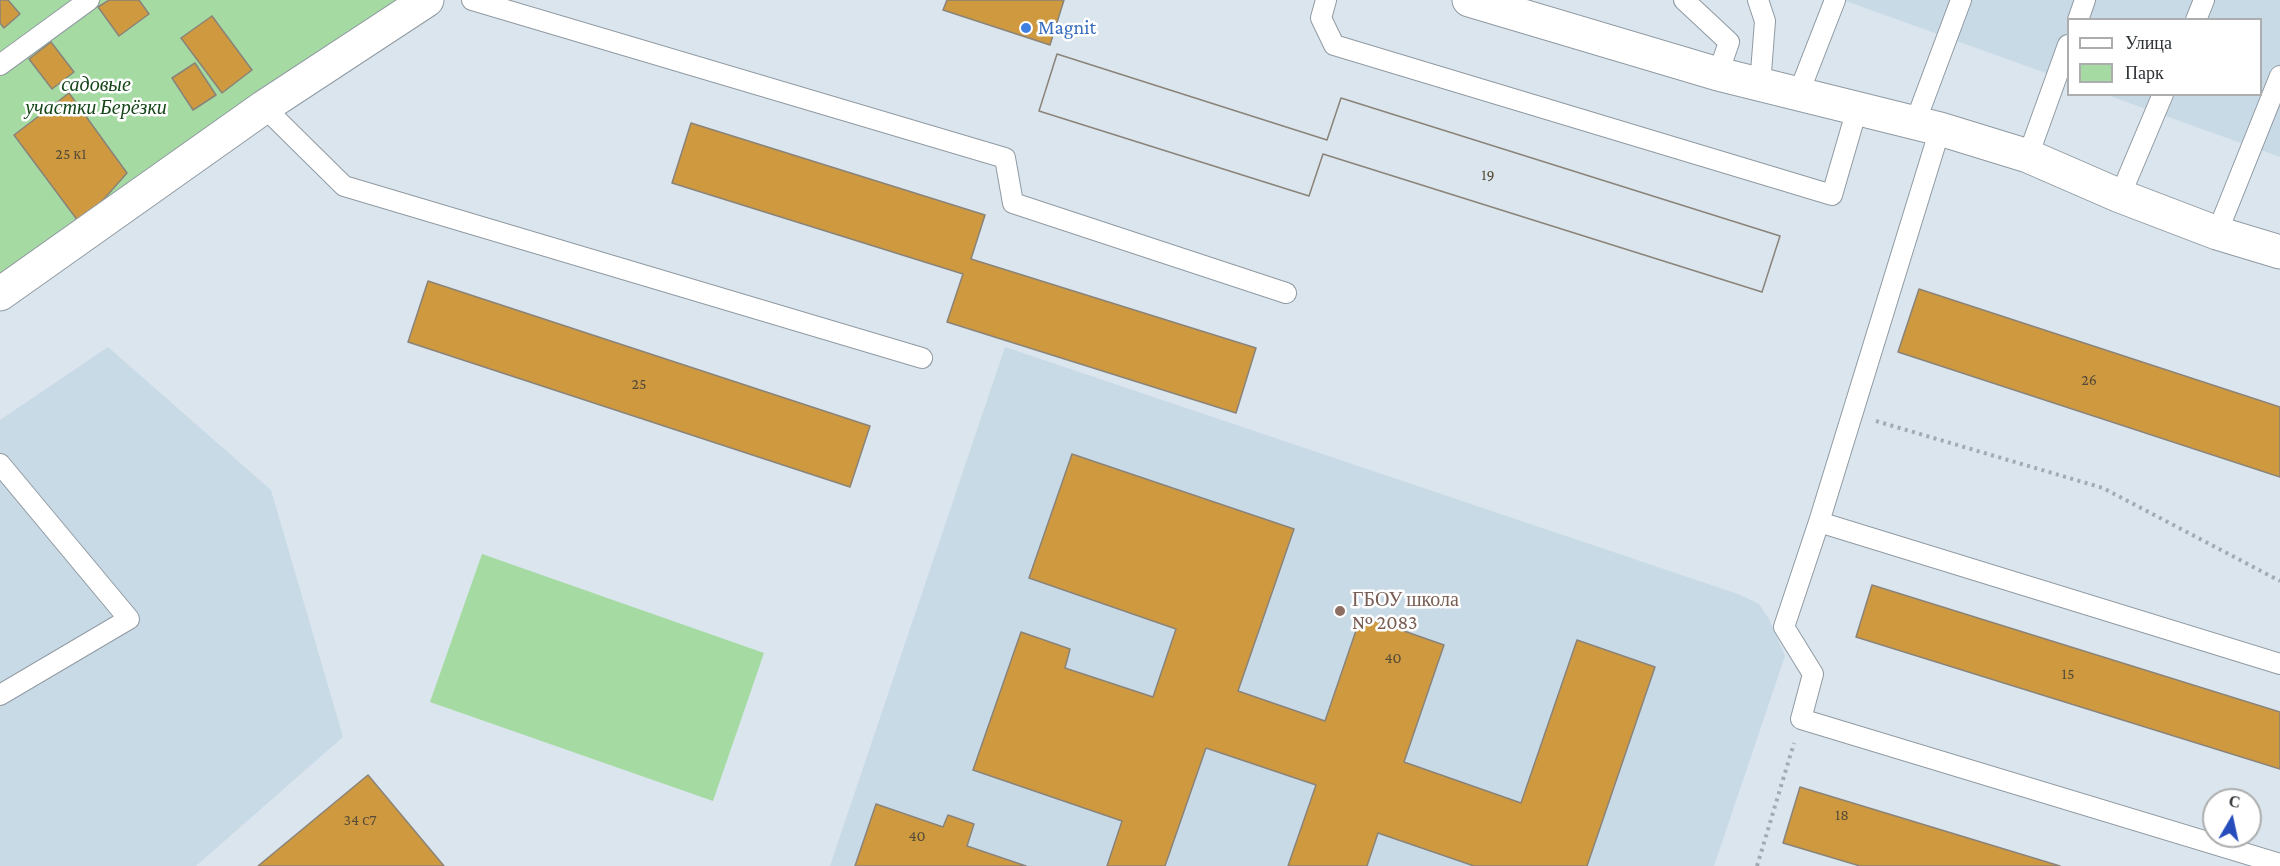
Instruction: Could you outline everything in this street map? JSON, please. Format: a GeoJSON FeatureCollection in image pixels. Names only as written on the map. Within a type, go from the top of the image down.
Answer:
{"type":"FeatureCollection","features":[{"type":"Feature","properties":{"kind":"street"},"geometry":{"type":"LineString","coordinates":[[0,294],[264,107],[427,0]]}},
{"type":"Feature","properties":{"kind":"street"},"geometry":{"type":"LineString","coordinates":[[1478,1],[1718,74],[1928,126],[2028,156],[2120,196],[2217,233],[2280,252]]}},
{"type":"Feature","properties":{"kind":"lane"},"geometry":{"type":"LineString","coordinates":[[0,65],[89,0]]}},
{"type":"Feature","properties":{"kind":"lane"},"geometry":{"type":"LineString","coordinates":[[472,0],[1005,158],[1013,203],[1287,293]]}},
{"type":"Feature","properties":{"kind":"lane"},"geometry":{"type":"LineString","coordinates":[[1326,0],[1321,18],[1334,45],[1832,195],[1857,109]]}},
{"type":"Feature","properties":{"kind":"lane"},"geometry":{"type":"LineString","coordinates":[[1684,0],[1729,42],[1718,74]]}},
{"type":"Feature","properties":{"kind":"lane"},"geometry":{"type":"LineString","coordinates":[[1758,0],[1765,21],[1760,85]]}},
{"type":"Feature","properties":{"kind":"lane"},"geometry":{"type":"LineString","coordinates":[[1798,95],[1835,0]]}},
{"type":"Feature","properties":{"kind":"lane"},"geometry":{"type":"LineString","coordinates":[[1961,0],[1852,414],[1784,627],[1813,674],[1801,719],[2280,864]]}},
{"type":"Feature","properties":{"kind":"lane"},"geometry":{"type":"LineString","coordinates":[[2079,18],[2085,0]]}},
{"type":"Feature","properties":{"kind":"lane"},"geometry":{"type":"LineString","coordinates":[[2197,18],[2204,0]]}},
{"type":"Feature","properties":{"kind":"lane"},"geometry":{"type":"LineString","coordinates":[[2028,156],[2067,48]]}},
{"type":"Feature","properties":{"kind":"lane"},"geometry":{"type":"LineString","coordinates":[[2217,233],[2280,76]]}},
{"type":"Feature","properties":{"kind":"lane"},"geometry":{"type":"LineString","coordinates":[[2120,196],[2162,96]]}},
{"type":"Feature","properties":{"kind":"lane"},"geometry":{"type":"LineString","coordinates":[[264,107],[344,186],[922,358]]}},
{"type":"Feature","properties":{"kind":"lane"},"geometry":{"type":"LineString","coordinates":[[0,464],[129,619],[0,695]]}},
{"type":"Feature","properties":{"kind":"lane"},"geometry":{"type":"LineString","coordinates":[[1819,522],[2280,664]]}},
{"type":"Feature","properties":{"kind":"path"},"geometry":{"type":"LineString","coordinates":[[1852,414],[2103,488],[2280,581]]}},
{"type":"Feature","properties":{"kind":"path"},"geometry":{"type":"LineString","coordinates":[[1757,866],[1801,719]]}},
{"type":"Feature","properties":{"kind":"shaded area"},"geometry":{"type":"Polygon","coordinates":[[[1843,0],[2280,0],[2280,157],[2110,96],[2262,96],[2262,18],[2067,18],[2067,81],[1843,0]]]}},
{"type":"Feature","properties":{"kind":"shaded area"},"geometry":{"type":"Polygon","coordinates":[[[108,347],[271,490],[343,737],[196,866],[0,866],[0,420],[108,347]]]}},
{"type":"Feature","properties":{"kind":"shaded area","name":"ГБОУ школа № 2083"},"geometry":{"type":"Polygon","coordinates":[[[1005,347],[1738,594],[1759,604],[1769,619],[1785,656],[1714,866],[830,866],[1005,347]]]}},
{"type":"Feature","properties":{"kind":"green space","name":"садовые участки Берёзки"},"geometry":{"type":"Polygon","coordinates":[[[0,0],[408,0],[0,281],[0,0]]]}},
{"type":"Feature","properties":{"kind":"green space"},"geometry":{"type":"Polygon","coordinates":[[[482,554],[764,653],[713,801],[430,702],[482,554]]]}},
{"type":"Feature","properties":{"kind":"building"},"geometry":{"type":"Polygon","coordinates":[[[0,0],[8,0],[20,14],[4,28],[0,23],[0,0]]]}},
{"type":"Feature","properties":{"kind":"building"},"geometry":{"type":"Polygon","coordinates":[[[109,0],[139,0],[149,14],[119,36],[98,7],[109,0]]]}},
{"type":"Feature","properties":{"kind":"building","name":"Magnit"},"geometry":{"type":"Polygon","coordinates":[[[947,0],[1064,0],[1050,45],[943,10],[947,0]]]}},
{"type":"Feature","properties":{"kind":"building"},"geometry":{"type":"Polygon","coordinates":[[[212,16],[252,70],[222,93],[181,38],[212,16]]]}},
{"type":"Feature","properties":{"kind":"building"},"geometry":{"type":"Polygon","coordinates":[[[51,42],[74,72],[52,89],[29,59],[51,42]]]}},
{"type":"Feature","properties":{"kind":"building"},"geometry":{"type":"Polygon","coordinates":[[[1057,54],[1327,140],[1341,98],[1780,236],[1762,292],[1323,154],[1309,196],[1039,111],[1057,54]]]}},
{"type":"Feature","properties":{"kind":"building"},"geometry":{"type":"Polygon","coordinates":[[[1057,54],[1327,140],[1341,98],[1780,236],[1762,292],[1323,154],[1309,196],[1039,111],[1057,54]]]}},
{"type":"Feature","properties":{"kind":"building"},"geometry":{"type":"Polygon","coordinates":[[[195,63],[216,95],[193,110],[172,78],[195,63]]]}},
{"type":"Feature","properties":{"kind":"building"},"geometry":{"type":"Polygon","coordinates":[[[69,93],[127,173],[81,225],[14,135],[69,93]]]}},
{"type":"Feature","properties":{"kind":"building"},"geometry":{"type":"Polygon","coordinates":[[[691,123],[985,215],[971,259],[1256,348],[1236,413],[947,322],[963,274],[672,183],[691,123]]]}},
{"type":"Feature","properties":{"kind":"building"},"geometry":{"type":"Polygon","coordinates":[[[428,281],[870,426],[850,487],[408,342],[428,281]]]}},
{"type":"Feature","properties":{"kind":"building"},"geometry":{"type":"Polygon","coordinates":[[[1919,289],[2280,407],[2280,477],[1898,352],[1919,289]]]}},
{"type":"Feature","properties":{"kind":"building"},"geometry":{"type":"Polygon","coordinates":[[[1072,454],[1294,529],[1238,691],[1325,721],[1361,616],[1444,645],[1404,762],[1521,803],[1577,640],[1655,667],[1587,866],[1474,866],[1378,833],[1367,866],[1288,866],[1316,785],[1206,748],[1165,866],[1107,866],[1122,821],[973,770],[1021,632],[1070,649],[1065,668],[1153,697],[1176,629],[1029,578],[1072,454]]]}},
{"type":"Feature","properties":{"kind":"building"},"geometry":{"type":"Polygon","coordinates":[[[1872,585],[2280,712],[2280,769],[1856,637],[1872,585]]]}},
{"type":"Feature","properties":{"kind":"building"},"geometry":{"type":"Polygon","coordinates":[[[368,775],[444,866],[258,866],[368,775]]]}},
{"type":"Feature","properties":{"kind":"building"},"geometry":{"type":"Polygon","coordinates":[[[1800,787],[2060,866],[1860,866],[1783,843],[1800,787]]]}},
{"type":"Feature","properties":{"kind":"building"},"geometry":{"type":"Polygon","coordinates":[[[876,804],[943,827],[948,815],[974,824],[967,846],[1026,866],[855,866],[876,804]]]}},
{"type":"Feature","properties":{"kind":"place","name":"Magnit"},"geometry":{"type":"Point","coordinates":[1026,28]}},
{"type":"Feature","properties":{"kind":"place","name":"ГБОУ школа № 2083"},"geometry":{"type":"Point","coordinates":[1340,611]}}]}
